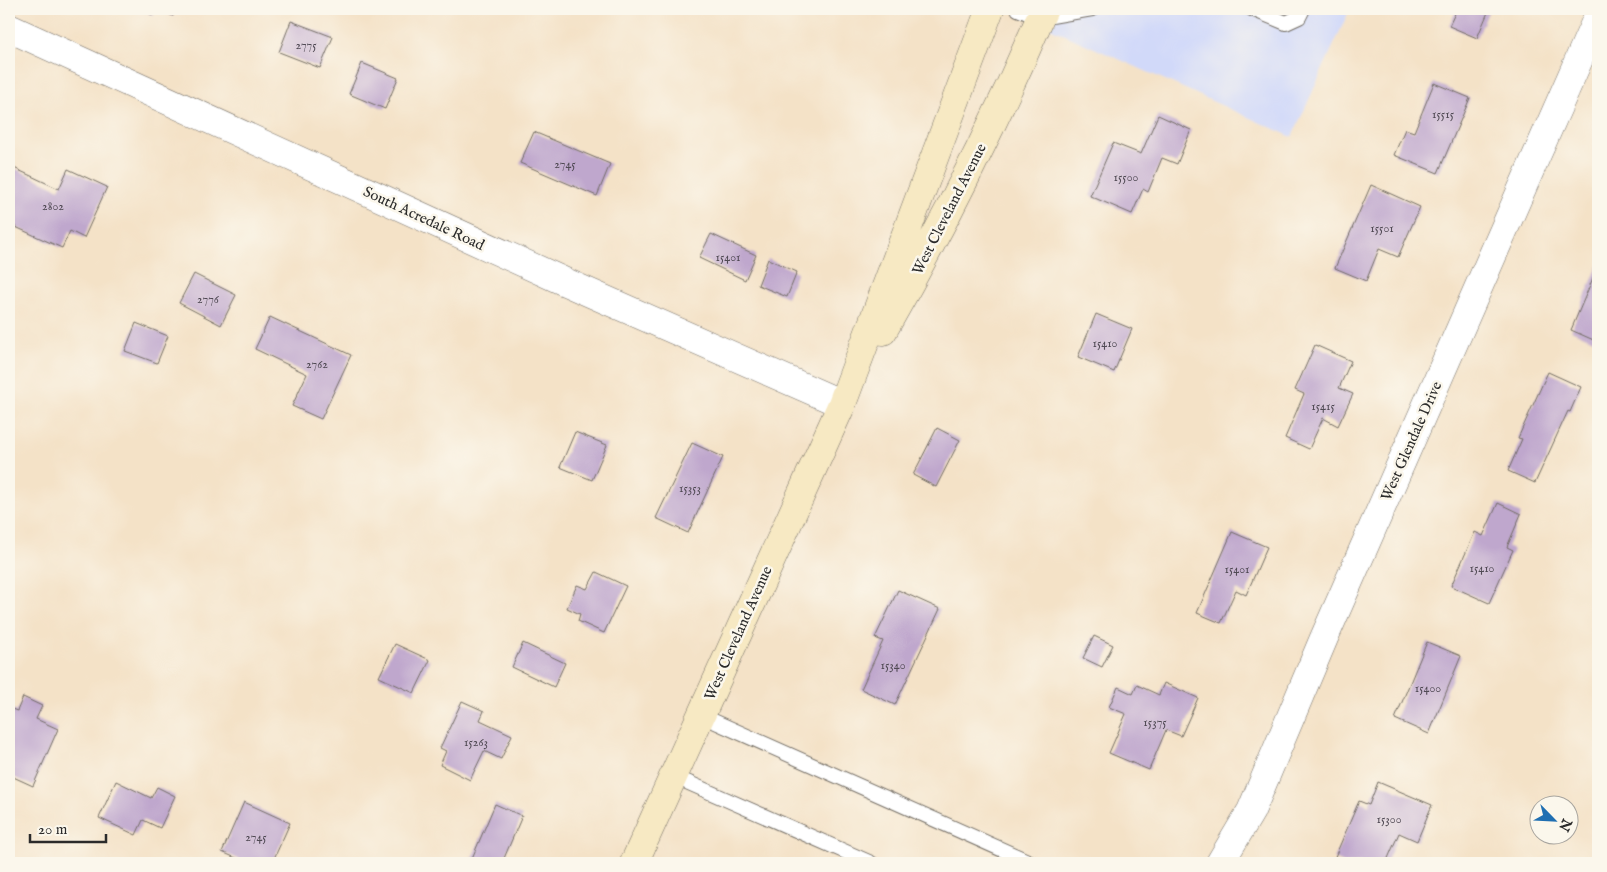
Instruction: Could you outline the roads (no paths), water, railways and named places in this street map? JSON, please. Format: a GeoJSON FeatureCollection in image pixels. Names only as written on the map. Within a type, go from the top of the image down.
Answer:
{"type":"FeatureCollection","features":[{"type":"Feature","properties":{"kind":"main road","name":"West Cleveland Avenue"},"geometry":{"type":"LineString","coordinates":[[634,863],[842,404],[990,9]]}},
{"type":"Feature","properties":{"kind":"main road","name":"West Cleveland Avenue"},"geometry":{"type":"LineString","coordinates":[[842,404],[930,249],[1006,98],[1034,12]]}},
{"type":"Feature","properties":{"kind":"street","name":"West Glendale Drive"},"geometry":{"type":"LineString","coordinates":[[1220,863],[1251,811],[1332,620],[1598,16]]}},
{"type":"Feature","properties":{"kind":"street","name":"South Acredale Road"},"geometry":{"type":"LineString","coordinates":[[9,28],[554,277],[842,404]]}},
{"type":"Feature","properties":{"kind":"lane"},"geometry":{"type":"LineString","coordinates":[[1034,12],[1092,9]]}},
{"type":"Feature","properties":{"kind":"lane"},"geometry":{"type":"LineString","coordinates":[[1252,9],[1286,23],[1300,17],[1303,9]]}},
{"type":"Feature","properties":{"kind":"lane"},"geometry":{"type":"LineString","coordinates":[[700,715],[1032,863]]}},
{"type":"Feature","properties":{"kind":"lane"},"geometry":{"type":"LineString","coordinates":[[673,776],[871,863]]}}]}
